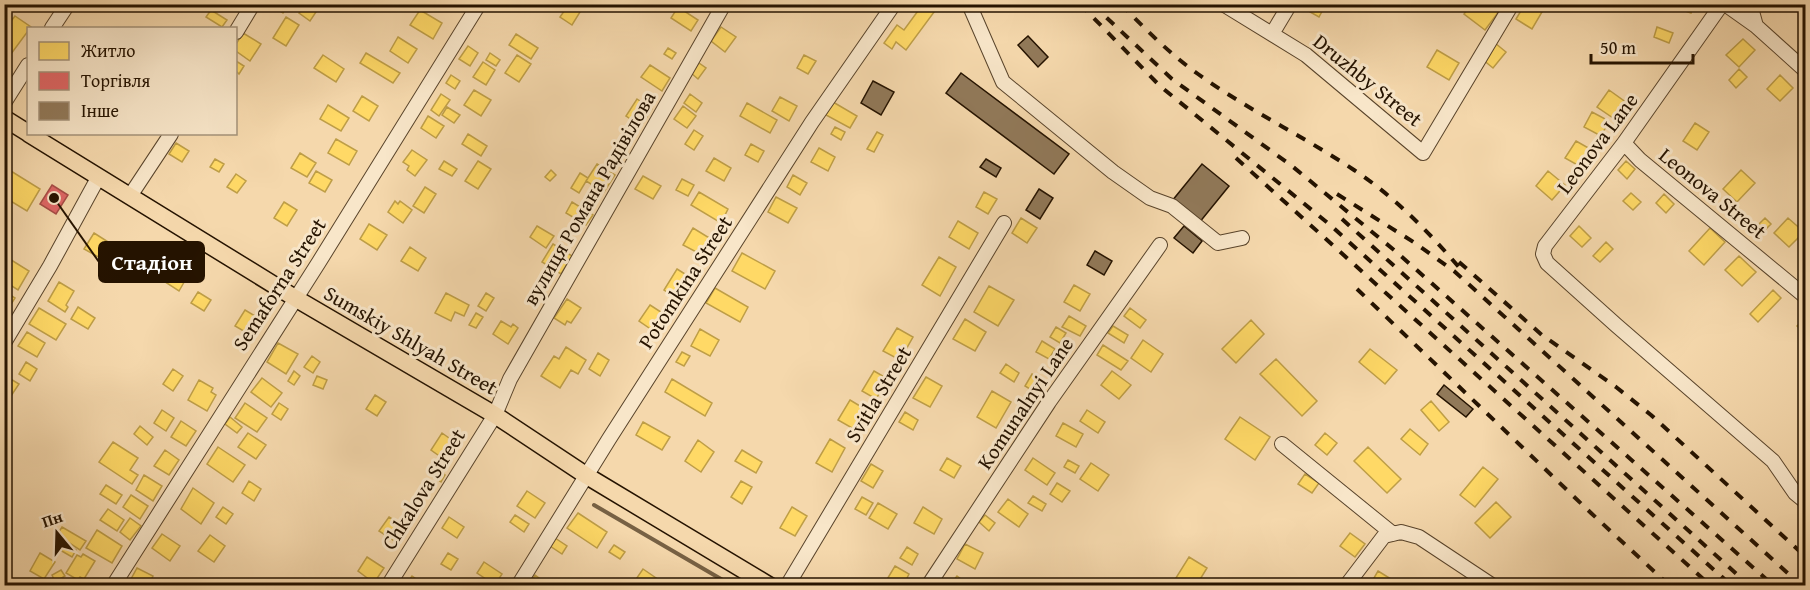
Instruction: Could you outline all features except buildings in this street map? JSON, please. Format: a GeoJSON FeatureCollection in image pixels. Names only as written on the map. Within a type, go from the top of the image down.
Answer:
{"type":"FeatureCollection","features":[{"type":"Feature","properties":{"kind":"main road","name":"Sumskiy Shlyah Street"},"geometry":{"type":"LineString","coordinates":[[4,118],[27,132]]}},
{"type":"Feature","properties":{"kind":"main road","name":"Sumskiy Shlyah Street"},"geometry":{"type":"LineString","coordinates":[[32,135],[98,178],[295,298],[495,415],[587,476],[770,585]]}},
{"type":"Feature","properties":{"kind":"street"},"geometry":{"type":"LineString","coordinates":[[53,27],[68,4]]}},
{"type":"Feature","properties":{"kind":"street"},"geometry":{"type":"LineString","coordinates":[[237,30],[253,4]]}},
{"type":"Feature","properties":{"kind":"street","name":"Semaforna Street"},"geometry":{"type":"LineString","coordinates":[[113,585],[479,4]]}},
{"type":"Feature","properties":{"kind":"street","name":"вулиця Романа Радівілова"},"geometry":{"type":"LineString","coordinates":[[495,415],[510,379],[724,4]]}},
{"type":"Feature","properties":{"kind":"street","name":"Potomkina Street"},"geometry":{"type":"LineString","coordinates":[[518,585],[812,122],[894,4]]}},
{"type":"Feature","properties":{"kind":"street"},"geometry":{"type":"LineString","coordinates":[[969,4],[1003,82],[1113,172],[1150,198],[1172,206],[1218,243],[1242,238]]}},
{"type":"Feature","properties":{"kind":"street","name":"Druzhby Street"},"geometry":{"type":"LineString","coordinates":[[1223,4],[1306,55],[1423,153],[1512,4]]}},
{"type":"Feature","properties":{"kind":"street"},"geometry":{"type":"LineString","coordinates":[[1272,34],[1290,4]]}},
{"type":"Feature","properties":{"kind":"street"},"geometry":{"type":"LineString","coordinates":[[1724,4],[1756,26],[1806,71]]}},
{"type":"Feature","properties":{"kind":"street","name":"Leonova Lane"},"geometry":{"type":"LineString","coordinates":[[1724,4],[1545,246],[1543,254],[1547,263],[1773,461],[1795,493],[1806,502]]}},
{"type":"Feature","properties":{"kind":"street"},"geometry":{"type":"LineString","coordinates":[[1750,4],[1756,26]]}},
{"type":"Feature","properties":{"kind":"street"},"geometry":{"type":"LineString","coordinates":[[4,103],[27,67]]}},
{"type":"Feature","properties":{"kind":"street"},"geometry":{"type":"LineString","coordinates":[[130,196],[170,135]]}},
{"type":"Feature","properties":{"kind":"street","name":"Leonova Street"},"geometry":{"type":"LineString","coordinates":[[1624,142],[1640,160],[1806,297]]}},
{"type":"Feature","properties":{"kind":"street"},"geometry":{"type":"LineString","coordinates":[[4,343],[50,266],[98,178]]}},
{"type":"Feature","properties":{"kind":"street","name":"Svitla Street"},"geometry":{"type":"LineString","coordinates":[[787,585],[1004,223]]}},
{"type":"Feature","properties":{"kind":"street","name":"Komunalnyi Lane"},"geometry":{"type":"LineString","coordinates":[[928,585],[1049,402],[1160,245]]}},
{"type":"Feature","properties":{"kind":"street","name":"Chkalova Street"},"geometry":{"type":"LineString","coordinates":[[388,585],[495,415]]}},
{"type":"Feature","properties":{"kind":"street"},"geometry":{"type":"LineString","coordinates":[[1282,444],[1393,534]]}},
{"type":"Feature","properties":{"kind":"street"},"geometry":{"type":"LineString","coordinates":[[1346,585],[1384,536],[1401,532],[1419,537],[1493,585]]}},
{"type":"Feature","properties":{"kind":"waterway"},"geometry":{"type":"LineString","coordinates":[[594,505],[733,586]]}},
{"type":"Feature","properties":{"kind":"railway"},"geometry":{"type":"LineString","coordinates":[[1080,4],[1160,86],[1329,224],[1732,586]]}},
{"type":"Feature","properties":{"kind":"railway"},"geometry":{"type":"LineString","coordinates":[[1092,4],[1172,79],[1292,166],[1394,250],[1774,586]]}},
{"type":"Feature","properties":{"kind":"railway"},"geometry":{"type":"LineString","coordinates":[[1121,4],[1158,41],[1198,74],[1335,158],[1384,192],[1425,230],[1463,272]]}},
{"type":"Feature","properties":{"kind":"railway"},"geometry":{"type":"LineString","coordinates":[[1236,158],[1711,586]]}},
{"type":"Feature","properties":{"kind":"railway"},"geometry":{"type":"LineString","coordinates":[[1337,194],[1415,243],[1454,271],[1802,586]]}},
{"type":"Feature","properties":{"kind":"railway"},"geometry":{"type":"LineString","coordinates":[[1342,219],[1750,586]]}},
{"type":"Feature","properties":{"kind":"railway"},"geometry":{"type":"LineString","coordinates":[[1459,262],[1542,335],[1616,387],[1651,415],[1806,557]]}},
{"type":"Feature","properties":{"kind":"railway"},"geometry":{"type":"LineString","coordinates":[[1357,289],[1670,586]]}},
{"type":"Feature","properties":{"kind":"place","name":"Стадіон"},"geometry":{"type":"Point","coordinates":[54,198]}}]}
